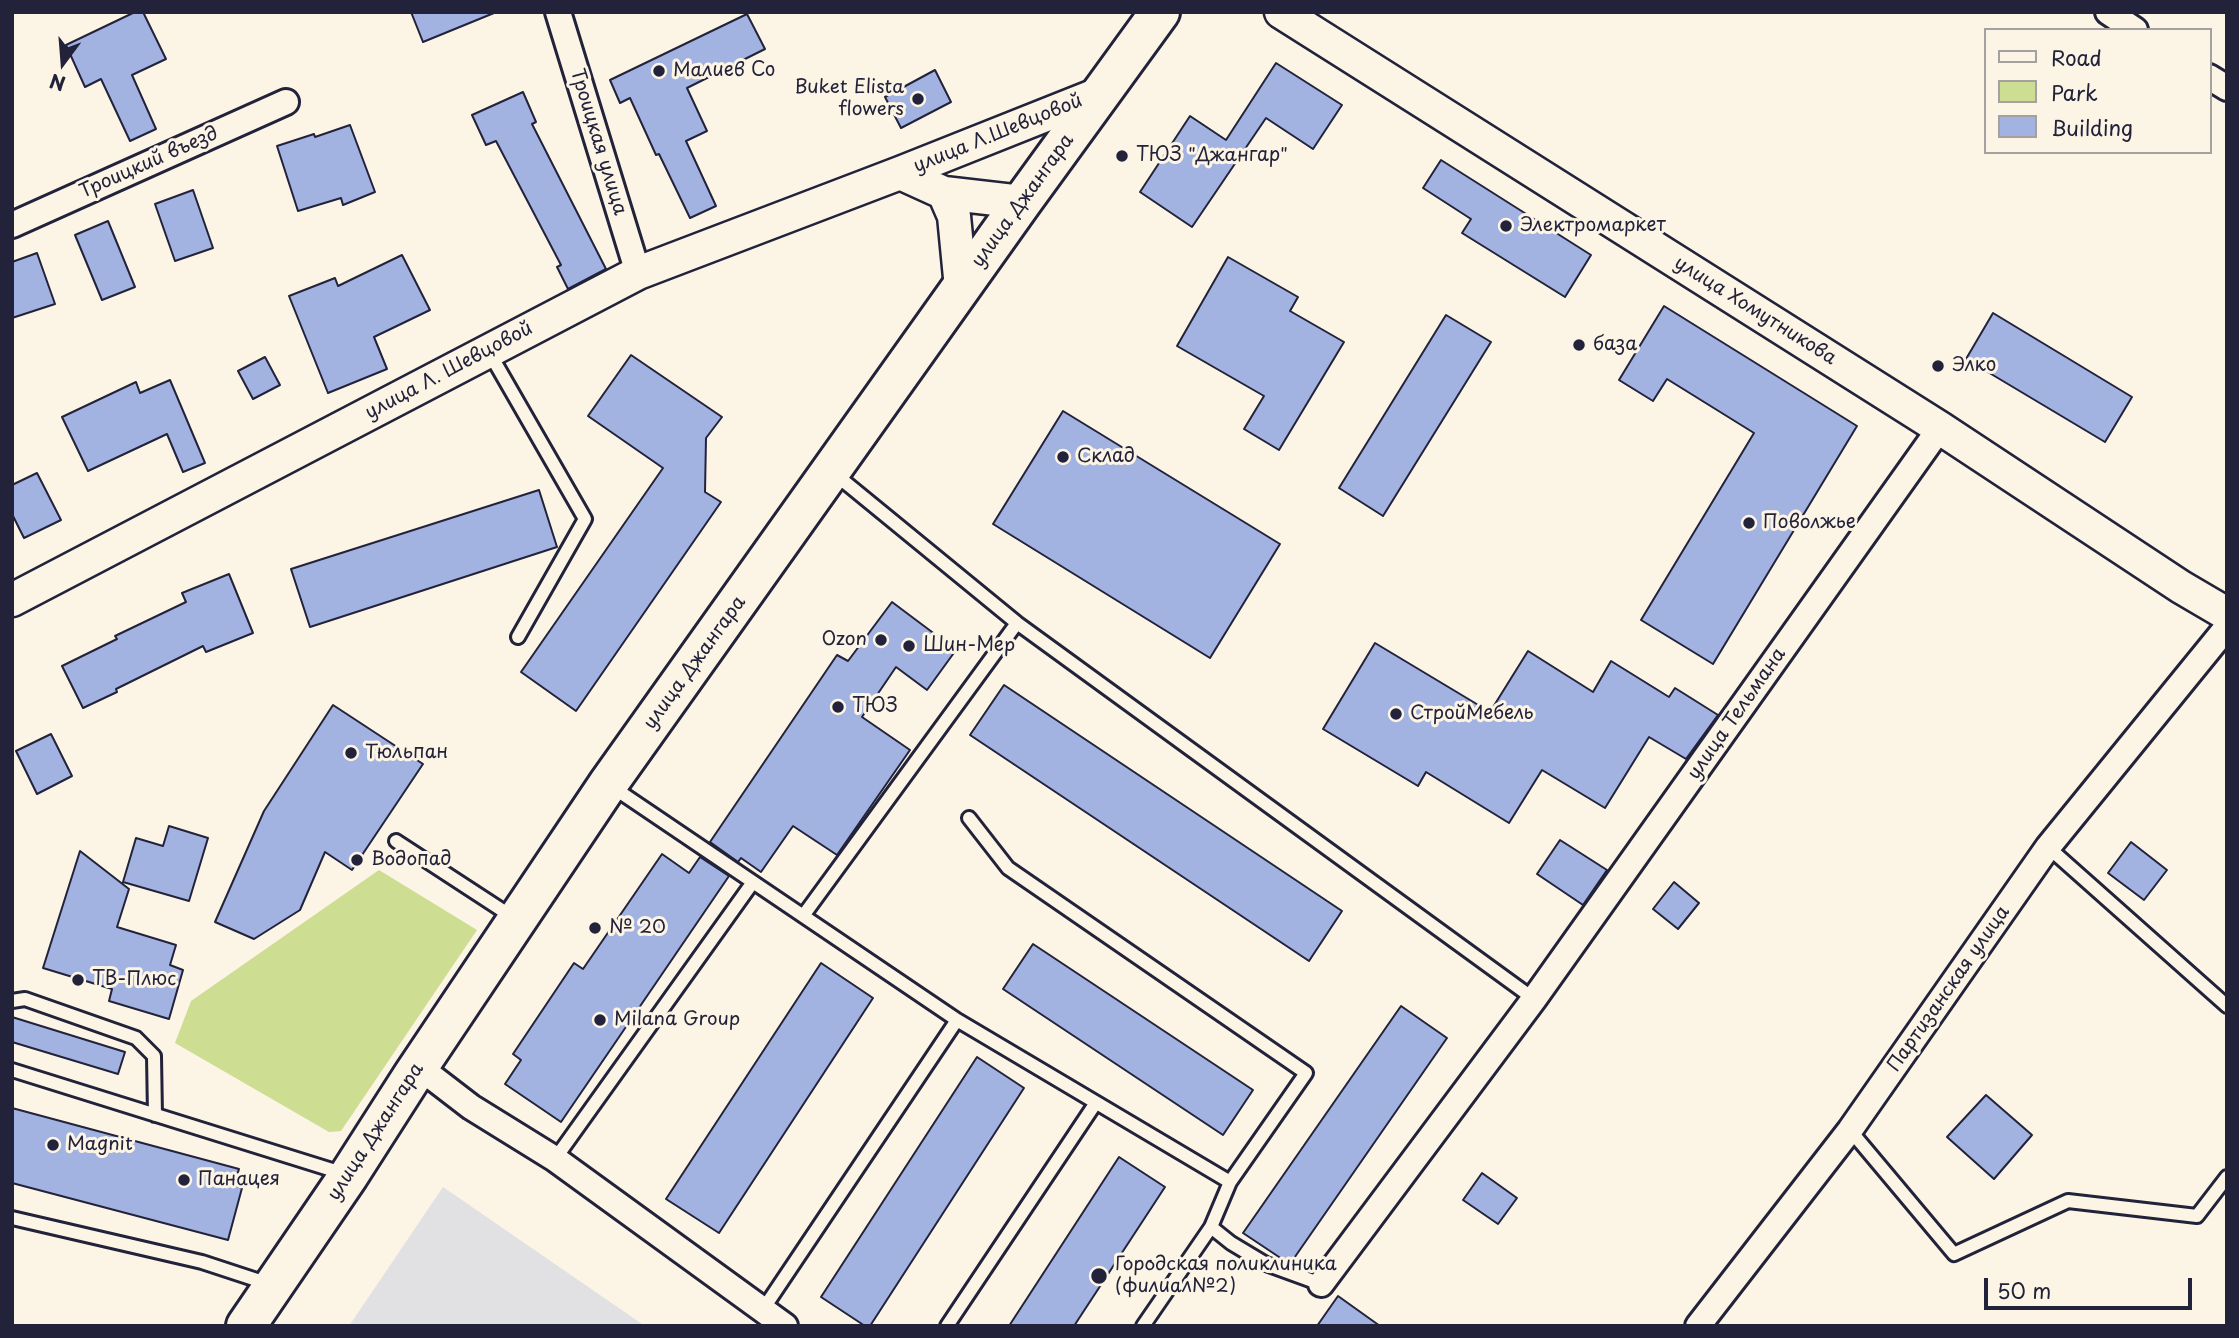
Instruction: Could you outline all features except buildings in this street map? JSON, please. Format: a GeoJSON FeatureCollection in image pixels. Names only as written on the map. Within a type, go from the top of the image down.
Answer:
{"type":"FeatureCollection","features":[{"type":"Feature","properties":{"kind":"main road","name":"улица Джангара"},"geometry":{"type":"LineString","coordinates":[[246,1326],[608,784],[1160,12]]}},
{"type":"Feature","properties":{"kind":"street","name":"Троицкая улица"},"geometry":{"type":"LineString","coordinates":[[558,12],[638,272]]}},
{"type":"Feature","properties":{"kind":"street","name":"улица Хомутникова"},"geometry":{"type":"LineString","coordinates":[[1281,12],[2227,614]]}},
{"type":"Feature","properties":{"kind":"street"},"geometry":{"type":"LineString","coordinates":[[2108,12],[2132,28]]}},
{"type":"Feature","properties":{"kind":"street"},"geometry":{"type":"LineString","coordinates":[[2211,78],[2227,88]]}},
{"type":"Feature","properties":{"kind":"street","name":"улица Л.Шевцовой"},"geometry":{"type":"LineString","coordinates":[[900,173],[1101,93]]}},
{"type":"Feature","properties":{"kind":"street","name":"Троицкий въезд"},"geometry":{"type":"LineString","coordinates":[[12,225],[286,102]]}},
{"type":"Feature","properties":{"kind":"street","name":"улица Л. Шевцовой"},"geometry":{"type":"LineString","coordinates":[[12,600],[638,272],[900,173]]}},
{"type":"Feature","properties":{"kind":"street","name":"улица Л.Шевцовой"},"geometry":{"type":"LineString","coordinates":[[900,173],[944,193],[1022,202]]}},
{"type":"Feature","properties":{"kind":"street","name":"улица Л.Шевцовой"},"geometry":{"type":"LineString","coordinates":[[944,193],[954,216],[961,288]]}},
{"type":"Feature","properties":{"kind":"street","name":"улица Тельмана"},"geometry":{"type":"LineString","coordinates":[[1321,1284],[1534,999],[1940,429]]}},
{"type":"Feature","properties":{"kind":"street","name":"Партизанская улица"},"geometry":{"type":"LineString","coordinates":[[1698,1326],[1850,1130],[2048,848],[2227,626]]}},
{"type":"Feature","properties":{"kind":"street"},"geometry":{"type":"LineString","coordinates":[[419,1067],[471,1107],[555,1159],[785,1326]]}},
{"type":"Feature","properties":{"kind":"lane"},"geometry":{"type":"LineString","coordinates":[[488,351],[585,519],[518,637]]}},
{"type":"Feature","properties":{"kind":"lane"},"geometry":{"type":"LineString","coordinates":[[832,472],[1017,623],[1534,999]]}},
{"type":"Feature","properties":{"kind":"lane"},"geometry":{"type":"LineString","coordinates":[[803,915],[1017,623]]}},
{"type":"Feature","properties":{"kind":"lane"},"geometry":{"type":"LineString","coordinates":[[608,784],[957,1020],[1230,1182]]}},
{"type":"Feature","properties":{"kind":"lane"},"geometry":{"type":"LineString","coordinates":[[969,818],[1009,867],[1306,1073],[1230,1182],[1211,1227],[1143,1326]]}},
{"type":"Feature","properties":{"kind":"lane"},"geometry":{"type":"LineString","coordinates":[[396,841],[517,920]]}},
{"type":"Feature","properties":{"kind":"lane"},"geometry":{"type":"LineString","coordinates":[[2048,848],[2227,1006]]}},
{"type":"Feature","properties":{"kind":"lane"},"geometry":{"type":"LineString","coordinates":[[555,1159],[752,882]]}},
{"type":"Feature","properties":{"kind":"lane"},"geometry":{"type":"LineString","coordinates":[[12,1001],[24,999],[136,1038],[154,1056],[155,1115]]}},
{"type":"Feature","properties":{"kind":"lane"},"geometry":{"type":"LineString","coordinates":[[762,1311],[957,1020]]}},
{"type":"Feature","properties":{"kind":"lane"},"geometry":{"type":"LineString","coordinates":[[12,1070],[349,1175]]}},
{"type":"Feature","properties":{"kind":"lane"},"geometry":{"type":"LineString","coordinates":[[947,1326],[1096,1104]]}},
{"type":"Feature","properties":{"kind":"lane"},"geometry":{"type":"LineString","coordinates":[[1850,1130],[1954,1254],[2068,1201],[2197,1216],[2227,1177]]}},
{"type":"Feature","properties":{"kind":"lane"},"geometry":{"type":"LineString","coordinates":[[12,1218],[202,1262],[273,1286]]}},
{"type":"Feature","properties":{"kind":"lane"},"geometry":{"type":"LineString","coordinates":[[1211,1227],[1231,1243],[1266,1264],[1321,1284]]}},
{"type":"Feature","properties":{"kind":"shaded area"},"geometry":{"type":"Polygon","coordinates":[[[443,1187],[645,1326],[349,1326],[443,1187]]]}},
{"type":"Feature","properties":{"kind":"green space"},"geometry":{"type":"Polygon","coordinates":[[[379,870],[477,930],[341,1131],[329,1132],[175,1043],[191,1001],[379,870]]]}},
{"type":"Feature","properties":{"kind":"place","name":"Малиев Со"},"geometry":{"type":"Point","coordinates":[659,71]}},
{"type":"Feature","properties":{"kind":"place","name":"Buket Elista flowers"},"geometry":{"type":"Point","coordinates":[918,99]}},
{"type":"Feature","properties":{"kind":"place","name":"ТЮЗ \"Джангар\""},"geometry":{"type":"Point","coordinates":[1122,156]}},
{"type":"Feature","properties":{"kind":"place","name":"Электромаркет"},"geometry":{"type":"Point","coordinates":[1506,226]}},
{"type":"Feature","properties":{"kind":"place","name":"база"},"geometry":{"type":"Point","coordinates":[1579,345]}},
{"type":"Feature","properties":{"kind":"place","name":"Элко"},"geometry":{"type":"Point","coordinates":[1938,366]}},
{"type":"Feature","properties":{"kind":"place","name":"Склад"},"geometry":{"type":"Point","coordinates":[1063,457]}},
{"type":"Feature","properties":{"kind":"place","name":"Поволжье"},"geometry":{"type":"Point","coordinates":[1749,523]}},
{"type":"Feature","properties":{"kind":"place","name":"Ozon"},"geometry":{"type":"Point","coordinates":[881,640]}},
{"type":"Feature","properties":{"kind":"place","name":"Шин-Мер"},"geometry":{"type":"Point","coordinates":[909,646]}},
{"type":"Feature","properties":{"kind":"place","name":"ТЮЗ"},"geometry":{"type":"Point","coordinates":[838,707]}},
{"type":"Feature","properties":{"kind":"place","name":"СтройМебель"},"geometry":{"type":"Point","coordinates":[1396,714]}},
{"type":"Feature","properties":{"kind":"place","name":"Тюльпан"},"geometry":{"type":"Point","coordinates":[351,753]}},
{"type":"Feature","properties":{"kind":"place","name":"Водопад"},"geometry":{"type":"Point","coordinates":[357,860]}},
{"type":"Feature","properties":{"kind":"place","name":"№ 20"},"geometry":{"type":"Point","coordinates":[595,928]}},
{"type":"Feature","properties":{"kind":"place","name":"ТВ-Плюс"},"geometry":{"type":"Point","coordinates":[78,980]}},
{"type":"Feature","properties":{"kind":"place","name":"Milana Group"},"geometry":{"type":"Point","coordinates":[600,1020]}},
{"type":"Feature","properties":{"kind":"place","name":"Magnit"},"geometry":{"type":"Point","coordinates":[53,1145]}},
{"type":"Feature","properties":{"kind":"place","name":"Панацея"},"geometry":{"type":"Point","coordinates":[184,1180]}},
{"type":"Feature","properties":{"kind":"place","name":"Городская поликлиника (филиал№2)"},"geometry":{"type":"Point","coordinates":[1099,1276]}}]}
